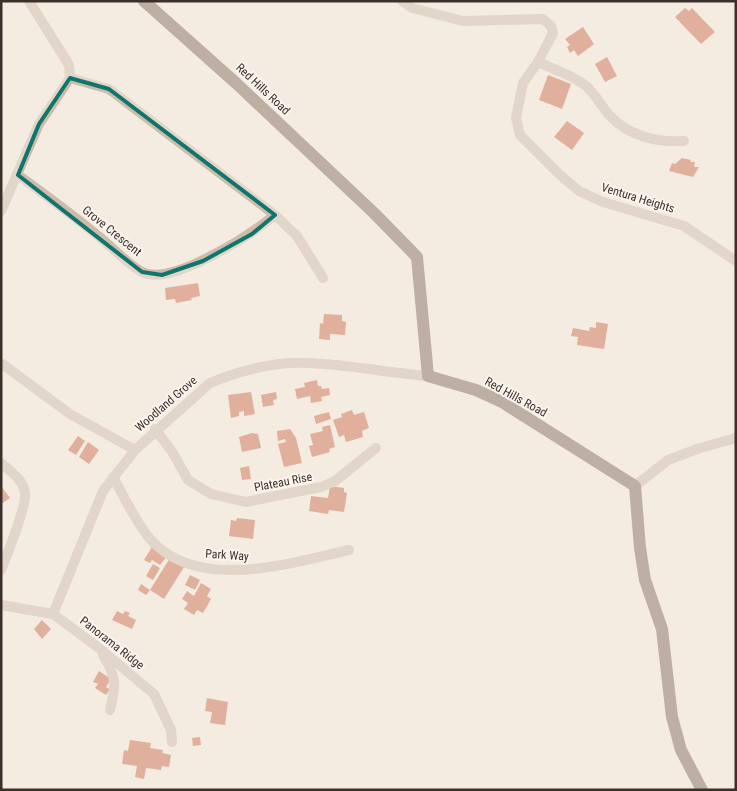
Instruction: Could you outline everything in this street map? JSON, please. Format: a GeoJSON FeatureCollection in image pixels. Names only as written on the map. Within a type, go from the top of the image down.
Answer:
{"type":"FeatureCollection","features":[{"type":"Feature","properties":{"kind":"main road","name":"Red Hills Road"},"geometry":{"type":"LineString","coordinates":[[144,1],[237,84],[374,213],[417,257],[428,376],[476,390],[502,402],[636,486]]}},
{"type":"Feature","properties":{"kind":"main road"},"geometry":{"type":"LineString","coordinates":[[636,486],[640,548],[645,580],[662,629],[672,717],[681,750],[702,790]]}},
{"type":"Feature","properties":{"kind":"street"},"geometry":{"type":"LineString","coordinates":[[1,211],[39,124],[70,78],[69,65],[28,1]]}},
{"type":"Feature","properties":{"kind":"street","name":"Ventura Heights"},"geometry":{"type":"LineString","coordinates":[[402,1],[412,8],[463,21],[544,19],[551,26],[553,33],[538,62],[523,83],[516,118],[520,135],[579,191],[603,202],[684,226],[736,261]]}},
{"type":"Feature","properties":{"kind":"street"},"geometry":{"type":"LineString","coordinates":[[538,62],[586,86],[611,116],[623,127],[647,138],[668,143],[684,142]]}},
{"type":"Feature","properties":{"kind":"street"},"geometry":{"type":"LineString","coordinates":[[70,78],[109,89],[275,215],[298,236],[323,278]]}},
{"type":"Feature","properties":{"kind":"street","name":"Grove Crescent"},"geometry":{"type":"LineString","coordinates":[[18,175],[65,209],[142,272],[162,275],[203,261],[252,234],[275,215]]}},
{"type":"Feature","properties":{"kind":"street"},"geometry":{"type":"LineString","coordinates":[[1,363],[70,414],[135,450]]}},
{"type":"Feature","properties":{"kind":"street","name":"Woodland Grove"},"geometry":{"type":"LineString","coordinates":[[53,614],[102,491],[135,450],[155,429],[210,382],[285,363],[307,363],[428,376]]}},
{"type":"Feature","properties":{"kind":"street","name":"Plateau Rise"},"geometry":{"type":"LineString","coordinates":[[155,429],[174,452],[188,480],[212,494],[246,502],[322,488],[335,481],[376,448]]}},
{"type":"Feature","properties":{"kind":"street"},"geometry":{"type":"LineString","coordinates":[[636,486],[668,460],[700,448],[736,438]]}},
{"type":"Feature","properties":{"kind":"street"},"geometry":{"type":"LineString","coordinates":[[1,463],[18,478],[25,494],[12,545],[1,570]]}},
{"type":"Feature","properties":{"kind":"street","name":"Park Way"},"geometry":{"type":"LineString","coordinates":[[114,477],[151,539],[168,554],[192,565],[216,569],[260,570],[349,550]]}},
{"type":"Feature","properties":{"kind":"street","name":"Panorama Ridge"},"geometry":{"type":"LineString","coordinates":[[1,605],[53,614],[99,648],[154,694],[169,724],[172,742]]}},
{"type":"Feature","properties":{"kind":"street"},"geometry":{"type":"LineString","coordinates":[[99,648],[113,672],[116,688],[110,710]]}},
{"type":"Feature","properties":{"kind":"highlighted area"},"geometry":{"type":"Polygon","coordinates":[[[70,78],[109,89],[275,215],[252,234],[203,261],[162,275],[142,272],[18,175],[39,124],[70,78]]]}},
{"type":"Feature","properties":{"kind":"building"},"geometry":{"type":"Polygon","coordinates":[[[685,8],[689,11],[692,8],[715,32],[701,44],[675,17],[685,8]]]}},
{"type":"Feature","properties":{"kind":"building"},"geometry":{"type":"Polygon","coordinates":[[[583,27],[594,44],[578,56],[574,50],[570,53],[567,47],[570,45],[565,39],[583,27]]]}},
{"type":"Feature","properties":{"kind":"building"},"geometry":{"type":"Polygon","coordinates":[[[607,57],[617,76],[605,82],[595,64],[607,57]]]}},
{"type":"Feature","properties":{"kind":"building"},"geometry":{"type":"Polygon","coordinates":[[[548,75],[571,84],[562,109],[539,100],[548,75]]]}},
{"type":"Feature","properties":{"kind":"building"},"geometry":{"type":"Polygon","coordinates":[[[567,121],[584,133],[572,150],[554,137],[567,121]]]}},
{"type":"Feature","properties":{"kind":"building"},"geometry":{"type":"Polygon","coordinates":[[[682,158],[695,162],[694,167],[699,167],[693,177],[669,171],[672,163],[675,164],[682,158]]]}},
{"type":"Feature","properties":{"kind":"building"},"geometry":{"type":"Polygon","coordinates":[[[198,283],[200,296],[191,298],[192,300],[176,303],[175,299],[166,300],[165,288],[198,283]]]}},
{"type":"Feature","properties":{"kind":"building"},"geometry":{"type":"Polygon","coordinates":[[[324,314],[342,315],[342,321],[346,322],[345,335],[330,334],[330,340],[319,339],[320,323],[323,324],[324,314]]]}},
{"type":"Feature","properties":{"kind":"building"},"geometry":{"type":"Polygon","coordinates":[[[596,322],[608,324],[604,349],[577,345],[578,337],[571,336],[573,328],[589,331],[590,327],[596,328],[596,322]]]}},
{"type":"Feature","properties":{"kind":"building"},"geometry":{"type":"Polygon","coordinates":[[[317,380],[318,386],[321,386],[322,389],[329,388],[330,395],[321,397],[322,401],[311,403],[310,396],[297,399],[295,389],[305,387],[304,383],[317,380]]]}},
{"type":"Feature","properties":{"kind":"building"},"geometry":{"type":"Polygon","coordinates":[[[251,392],[255,414],[244,416],[244,411],[239,412],[239,416],[231,418],[228,395],[251,392]]]}},
{"type":"Feature","properties":{"kind":"building"},"geometry":{"type":"Polygon","coordinates":[[[276,392],[277,399],[273,400],[274,405],[263,407],[261,395],[276,392]]]}},
{"type":"Feature","properties":{"kind":"building"},"geometry":{"type":"Polygon","coordinates":[[[352,410],[354,415],[364,412],[369,428],[362,431],[363,437],[346,442],[344,435],[339,437],[333,420],[342,417],[341,414],[352,410]]]}},
{"type":"Feature","properties":{"kind":"building"},"geometry":{"type":"Polygon","coordinates":[[[329,412],[331,419],[316,424],[314,416],[329,412]]]}},
{"type":"Feature","properties":{"kind":"building"},"geometry":{"type":"Polygon","coordinates":[[[330,425],[335,447],[329,449],[330,452],[312,457],[309,446],[313,445],[310,434],[323,431],[322,427],[330,425]]]}},
{"type":"Feature","properties":{"kind":"building"},"geometry":{"type":"Polygon","coordinates":[[[290,429],[296,438],[302,463],[284,467],[278,444],[286,442],[285,439],[278,441],[277,431],[290,429]]]}},
{"type":"Feature","properties":{"kind":"building"},"geometry":{"type":"Polygon","coordinates":[[[252,433],[258,434],[261,448],[242,452],[239,437],[252,433]]]}},
{"type":"Feature","properties":{"kind":"building"},"geometry":{"type":"Polygon","coordinates":[[[78,436],[85,441],[76,455],[68,450],[78,436]]]}},
{"type":"Feature","properties":{"kind":"building"},"geometry":{"type":"Polygon","coordinates":[[[88,442],[99,450],[89,464],[79,457],[88,442]]]}},
{"type":"Feature","properties":{"kind":"building"},"geometry":{"type":"Polygon","coordinates":[[[249,466],[251,479],[242,480],[240,468],[249,466]]]}},
{"type":"Feature","properties":{"kind":"building"},"geometry":{"type":"Polygon","coordinates":[[[1,486],[10,498],[1,504],[1,486]]]}},
{"type":"Feature","properties":{"kind":"building"},"geometry":{"type":"Polygon","coordinates":[[[330,486],[344,488],[344,492],[347,493],[344,512],[329,510],[328,514],[309,511],[311,496],[328,498],[330,486]]]}},
{"type":"Feature","properties":{"kind":"building"},"geometry":{"type":"Polygon","coordinates":[[[237,518],[255,520],[253,539],[229,536],[231,520],[236,521],[237,518]]]}},
{"type":"Feature","properties":{"kind":"building"},"geometry":{"type":"Polygon","coordinates":[[[152,547],[167,556],[160,565],[152,560],[150,563],[144,560],[152,547]]]}},
{"type":"Feature","properties":{"kind":"building"},"geometry":{"type":"Polygon","coordinates":[[[170,558],[184,567],[164,599],[150,590],[170,558]]]}},
{"type":"Feature","properties":{"kind":"building"},"geometry":{"type":"Polygon","coordinates":[[[153,564],[160,568],[153,580],[146,576],[153,564]]]}},
{"type":"Feature","properties":{"kind":"building"},"geometry":{"type":"Polygon","coordinates":[[[190,575],[200,580],[195,590],[185,585],[190,575]]]}},
{"type":"Feature","properties":{"kind":"building"},"geometry":{"type":"Polygon","coordinates":[[[201,583],[211,589],[207,596],[211,599],[203,613],[197,610],[194,615],[184,609],[188,603],[182,599],[187,591],[194,596],[201,583]]]}},
{"type":"Feature","properties":{"kind":"building"},"geometry":{"type":"Polygon","coordinates":[[[141,584],[150,590],[146,595],[138,590],[141,584]]]}},
{"type":"Feature","properties":{"kind":"building"},"geometry":{"type":"Polygon","coordinates":[[[117,611],[123,614],[125,611],[130,613],[128,616],[136,620],[132,629],[112,620],[117,611]]]}},
{"type":"Feature","properties":{"kind":"building"},"geometry":{"type":"Polygon","coordinates":[[[42,620],[51,629],[42,639],[34,629],[42,620]]]}},
{"type":"Feature","properties":{"kind":"building"},"geometry":{"type":"Polygon","coordinates":[[[99,671],[111,679],[106,687],[110,689],[106,695],[95,688],[98,684],[93,682],[99,671]]]}},
{"type":"Feature","properties":{"kind":"building"},"geometry":{"type":"Polygon","coordinates":[[[207,698],[228,702],[225,725],[210,723],[212,712],[205,711],[207,698]]]}},
{"type":"Feature","properties":{"kind":"building"},"geometry":{"type":"Polygon","coordinates":[[[200,737],[201,745],[193,746],[192,738],[200,737]]]}},
{"type":"Feature","properties":{"kind":"building"},"geometry":{"type":"Polygon","coordinates":[[[130,740],[151,743],[150,748],[163,750],[162,753],[171,755],[169,767],[162,766],[161,770],[146,768],[144,779],[135,777],[137,766],[122,764],[124,750],[128,751],[130,740]]]}}]}
